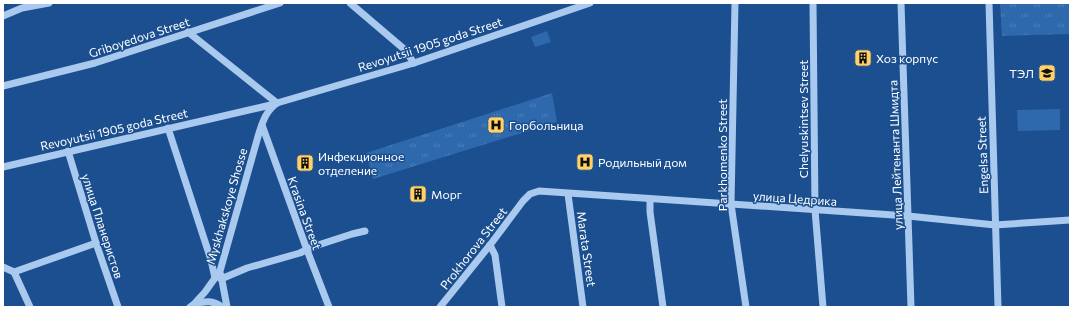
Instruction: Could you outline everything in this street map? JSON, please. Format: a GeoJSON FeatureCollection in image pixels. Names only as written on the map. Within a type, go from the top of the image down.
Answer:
{"type":"FeatureCollection","features":[{"type":"Feature","properties":{"kind":"street"},"geometry":{"type":"LineString","coordinates":[[3,16],[22,8],[49,3]]}},
{"type":"Feature","properties":{"kind":"street","name":"Griboyedova Street"},"geometry":{"type":"LineString","coordinates":[[3,86],[95,63],[280,3]]}},
{"type":"Feature","properties":{"kind":"street"},"geometry":{"type":"LineString","coordinates":[[350,3],[404,49],[414,63]]}},
{"type":"Feature","properties":{"kind":"street","name":"Revoyutsii 1905 goda Street"},"geometry":{"type":"LineString","coordinates":[[3,167],[276,104],[414,63],[590,3]]}},
{"type":"Feature","properties":{"kind":"street","name":"Parkhomenko Street"},"geometry":{"type":"LineString","coordinates":[[735,3],[731,204],[746,307]]}},
{"type":"Feature","properties":{"kind":"street","name":"Chelyuskintsev Street"},"geometry":{"type":"LineString","coordinates":[[813,3],[815,210],[823,307]]}},
{"type":"Feature","properties":{"kind":"street","name":"улица Лейтенанта Шмидта"},"geometry":{"type":"LineString","coordinates":[[901,3],[911,307]]}},
{"type":"Feature","properties":{"kind":"street","name":"Engelsa Street"},"geometry":{"type":"LineString","coordinates":[[989,3],[998,307]]}},
{"type":"Feature","properties":{"kind":"street"},"geometry":{"type":"LineString","coordinates":[[188,32],[276,104]]}},
{"type":"Feature","properties":{"kind":"street"},"geometry":{"type":"LineString","coordinates":[[257,109],[262,106],[265,101],[263,93]]}},
{"type":"Feature","properties":{"kind":"street","name":"Myskhakskoye Shosse"},"geometry":{"type":"LineString","coordinates":[[192,306],[218,279],[262,125],[268,112],[276,104]]}},
{"type":"Feature","properties":{"kind":"street","name":"Krasina Street"},"geometry":{"type":"LineString","coordinates":[[262,125],[306,250],[329,307]]}},
{"type":"Feature","properties":{"kind":"street"},"geometry":{"type":"LineString","coordinates":[[168,128],[227,307]]}},
{"type":"Feature","properties":{"kind":"street","name":"улица Планеристов"},"geometry":{"type":"LineString","coordinates":[[68,151],[96,243],[118,307]]}},
{"type":"Feature","properties":{"kind":"street","name":"улица Цедрика"},"geometry":{"type":"LineString","coordinates":[[523,202],[530,194],[539,192],[908,216],[995,225],[1070,220]]}},
{"type":"Feature","properties":{"kind":"street","name":"Marata Street"},"geometry":{"type":"LineString","coordinates":[[568,194],[584,307]]}},
{"type":"Feature","properties":{"kind":"street"},"geometry":{"type":"LineString","coordinates":[[650,199],[650,212],[663,307]]}},
{"type":"Feature","properties":{"kind":"street","name":"Prokhorova Street"},"geometry":{"type":"LineString","coordinates":[[440,307],[523,202]]}},
{"type":"Feature","properties":{"kind":"street"},"geometry":{"type":"LineString","coordinates":[[218,279],[247,268],[300,253],[352,234],[366,231]]}},
{"type":"Feature","properties":{"kind":"street"},"geometry":{"type":"LineString","coordinates":[[14,272],[96,243]]}},
{"type":"Feature","properties":{"kind":"street"},"geometry":{"type":"LineString","coordinates":[[490,245],[495,255],[502,307]]}},
{"type":"Feature","properties":{"kind":"street"},"geometry":{"type":"LineString","coordinates":[[3,267],[14,272],[30,307]]}},
{"type":"Feature","properties":{"kind":"street"},"geometry":{"type":"LineString","coordinates":[[192,306],[204,301],[216,303],[222,307]]}},
{"type":"Feature","properties":{"kind":"green space"},"geometry":{"type":"Polygon","coordinates":[[[1000,3],[1070,3],[1070,34],[1002,36],[1000,3]]]}},
{"type":"Feature","properties":{"kind":"green space"},"geometry":{"type":"Polygon","coordinates":[[[547,31],[551,42],[535,47],[531,37],[547,31]]]}},
{"type":"Feature","properties":{"kind":"green space"},"geometry":{"type":"Polygon","coordinates":[[[552,93],[557,122],[373,179],[366,153],[552,93]]]}},
{"type":"Feature","properties":{"kind":"green space"},"geometry":{"type":"Polygon","coordinates":[[[1060,109],[1060,130],[1018,131],[1017,110],[1060,109]]]}},
{"type":"Feature","properties":{"kind":"place","name":"Хоз корпус"},"geometry":{"type":"Point","coordinates":[863,58]}},
{"type":"Feature","properties":{"kind":"place","name":"ТЭЛ"},"geometry":{"type":"Point","coordinates":[1047,73]}},
{"type":"Feature","properties":{"kind":"place","name":"Горбольница"},"geometry":{"type":"Point","coordinates":[496,125]}},
{"type":"Feature","properties":{"kind":"place","name":"Родильный дом"},"geometry":{"type":"Point","coordinates":[585,162]}},
{"type":"Feature","properties":{"kind":"place","name":"Инфекционное отделение"},"geometry":{"type":"Point","coordinates":[305,163]}},
{"type":"Feature","properties":{"kind":"place","name":"Морг"},"geometry":{"type":"Point","coordinates":[418,194]}}]}
